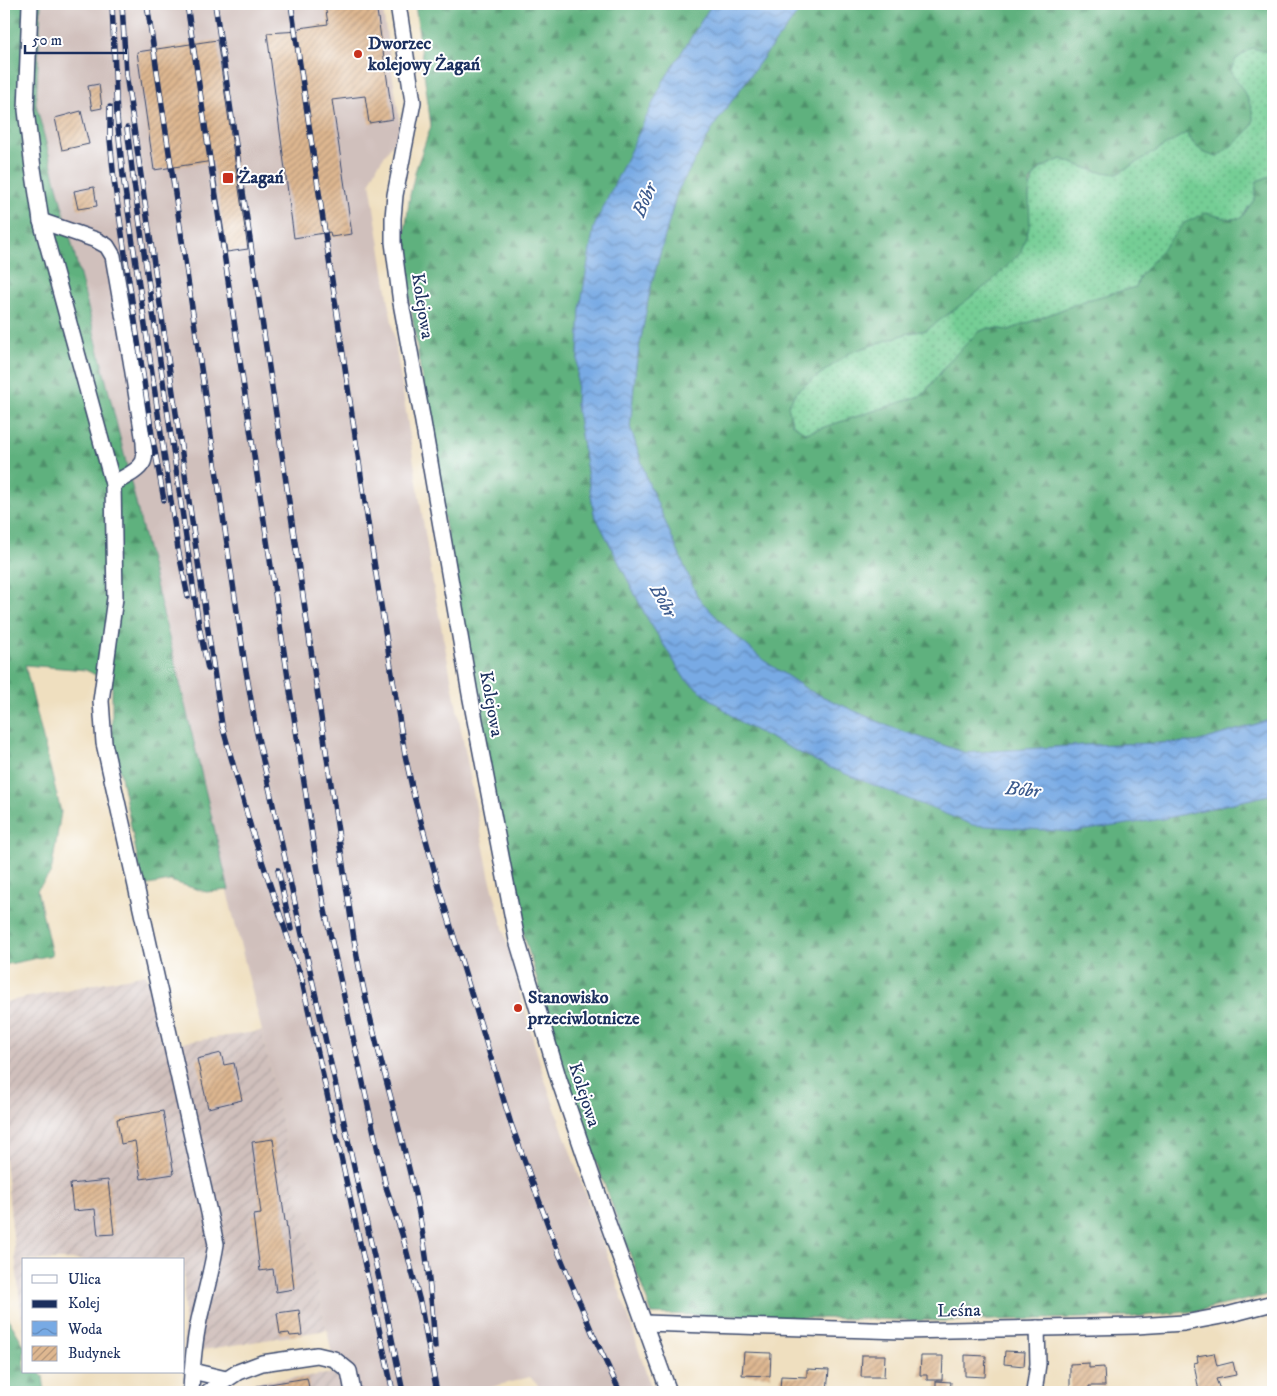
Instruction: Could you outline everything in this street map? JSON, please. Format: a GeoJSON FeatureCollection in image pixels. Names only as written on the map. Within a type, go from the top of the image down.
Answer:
{"type":"FeatureCollection","features":[{"type":"Feature","properties":{"kind":"street"},"geometry":{"type":"LineString","coordinates":[[30,4],[26,110],[41,221],[114,484],[115,598],[101,701],[104,742],[216,1244],[212,1271],[199,1321],[190,1392]]}},
{"type":"Feature","properties":{"kind":"street","name":"Kolejowa"},"geometry":{"type":"LineString","coordinates":[[398,4],[413,102],[395,195],[393,242],[470,694],[517,940],[559,1080],[669,1392]]}},
{"type":"Feature","properties":{"kind":"street"},"geometry":{"type":"LineString","coordinates":[[41,221],[96,240],[106,246],[113,256],[133,369],[145,455],[142,464],[136,470],[114,484]]}},
{"type":"Feature","properties":{"kind":"street","name":"Leśna"},"geometry":{"type":"LineString","coordinates":[[644,1323],[903,1331],[1136,1326],[1184,1323],[1227,1315],[1273,1303]]}},
{"type":"Feature","properties":{"kind":"street"},"geometry":{"type":"LineString","coordinates":[[1034,1392],[1038,1364],[1037,1328]]}},
{"type":"Feature","properties":{"kind":"street"},"geometry":{"type":"LineString","coordinates":[[208,1392],[238,1372],[262,1363],[317,1356],[334,1359],[349,1371],[353,1392]]}},
{"type":"Feature","properties":{"kind":"street"},"geometry":{"type":"LineString","coordinates":[[192,1371],[226,1379]]}},
{"type":"Feature","properties":{"kind":"shaded area"},"geometry":{"type":"Polygon","coordinates":[[[36,4],[382,4],[401,131],[378,165],[370,182],[433,584],[489,874],[544,1077],[626,1309],[652,1392],[544,1392],[530,1377],[473,1392],[339,1392],[262,1031],[33,116],[36,4]]]}},
{"type":"Feature","properties":{"kind":"shaded area"},"geometry":{"type":"Polygon","coordinates":[[[146,974],[165,1045],[262,1031],[327,1330],[185,1353],[185,1258],[22,1258],[22,1320],[4,1152],[4,1002],[146,974]]]}},
{"type":"Feature","properties":{"kind":"shaded area"},"geometry":{"type":"Polygon","coordinates":[[[335,1373],[339,1392],[231,1392],[240,1384],[335,1373]]]}},
{"type":"Feature","properties":{"kind":"green space"},"geometry":{"type":"Polygon","coordinates":[[[4,4],[41,4],[36,104],[85,295],[229,890],[206,892],[170,881],[143,886],[112,732],[112,684],[86,670],[25,665],[61,812],[51,873],[37,890],[52,955],[4,965],[4,4]]]}},
{"type":"Feature","properties":{"kind":"green space"},"geometry":{"type":"Polygon","coordinates":[[[415,4],[712,4],[663,82],[580,309],[576,404],[594,513],[646,616],[685,679],[743,724],[826,766],[1162,819],[1273,794],[1273,1294],[1197,1311],[1133,1317],[948,1321],[652,1314],[569,1088],[524,935],[475,706],[427,415],[405,266],[404,239],[410,195],[416,169],[431,126],[415,4]]]}},
{"type":"Feature","properties":{"kind":"green space"},"geometry":{"type":"Polygon","coordinates":[[[805,4],[1273,4],[1273,53],[1252,48],[1236,59],[1230,72],[1247,97],[1253,119],[1250,129],[1236,142],[1217,157],[1204,153],[1186,133],[1117,174],[1095,171],[1061,159],[1039,169],[1030,182],[1030,224],[1021,252],[991,282],[927,330],[909,333],[851,352],[798,390],[788,405],[792,424],[806,433],[923,395],[951,359],[978,332],[988,328],[1009,330],[1087,300],[1136,287],[1140,276],[1184,223],[1206,213],[1228,219],[1241,218],[1254,200],[1257,181],[1273,175],[1273,719],[1197,742],[1086,745],[966,753],[890,727],[808,690],[763,660],[729,630],[698,598],[648,482],[630,427],[636,365],[650,290],[677,192],[715,124],[805,4]]]}},
{"type":"Feature","properties":{"kind":"green space"},"geometry":{"type":"Polygon","coordinates":[[[1252,48],[1273,53],[1273,175],[1257,181],[1254,200],[1241,218],[1228,219],[1206,213],[1158,255],[1140,276],[1136,287],[1087,300],[1009,330],[989,328],[978,332],[951,359],[923,395],[806,433],[792,424],[788,405],[798,390],[851,352],[909,333],[927,330],[1029,197],[1034,176],[1042,168],[1061,159],[1095,171],[1117,174],[1186,132],[1194,144],[1240,86],[1230,72],[1236,59],[1252,48]]]}},
{"type":"Feature","properties":{"kind":"green space"},"geometry":{"type":"Polygon","coordinates":[[[4,1312],[22,1342],[22,1374],[42,1374],[45,1392],[4,1392],[4,1312]]]}},
{"type":"Feature","properties":{"kind":"water","name":"Bóbr"},"geometry":{"type":"Polygon","coordinates":[[[712,4],[805,4],[715,124],[677,192],[650,290],[636,365],[630,427],[648,482],[698,598],[729,630],[763,660],[808,690],[890,727],[966,753],[1086,745],[1197,742],[1273,719],[1273,794],[1162,819],[1073,832],[973,825],[826,766],[743,724],[685,679],[646,616],[594,513],[576,404],[580,309],[594,227],[663,82],[712,4]]]}},
{"type":"Feature","properties":{"kind":"building"},"geometry":{"type":"Polygon","coordinates":[[[325,4],[376,4],[393,119],[369,123],[365,96],[332,100],[352,234],[331,237],[330,232],[294,238],[267,33],[300,31],[299,28],[328,24],[325,4]]]}},
{"type":"Feature","properties":{"kind":"building"},"geometry":{"type":"Polygon","coordinates":[[[217,40],[248,249],[227,252],[213,161],[154,170],[137,52],[217,40]]]}},
{"type":"Feature","properties":{"kind":"building"},"geometry":{"type":"Polygon","coordinates":[[[99,84],[102,108],[92,110],[88,86],[99,84]]]}},
{"type":"Feature","properties":{"kind":"building"},"geometry":{"type":"Polygon","coordinates":[[[81,111],[89,144],[62,150],[55,118],[81,111]]]}},
{"type":"Feature","properties":{"kind":"building"},"geometry":{"type":"Polygon","coordinates":[[[94,187],[97,206],[78,209],[74,191],[94,187]]]}},
{"type":"Feature","properties":{"kind":"building"},"geometry":{"type":"Polygon","coordinates":[[[221,1053],[224,1065],[234,1063],[242,1100],[208,1108],[197,1059],[221,1053]]]}},
{"type":"Feature","properties":{"kind":"building"},"geometry":{"type":"Polygon","coordinates":[[[163,1111],[174,1174],[141,1179],[135,1141],[121,1144],[117,1119],[163,1111]]]}},
{"type":"Feature","properties":{"kind":"building"},"geometry":{"type":"Polygon","coordinates":[[[273,1139],[286,1221],[294,1289],[276,1292],[273,1269],[260,1271],[253,1215],[261,1214],[252,1142],[273,1139]]]}},
{"type":"Feature","properties":{"kind":"building"},"geometry":{"type":"Polygon","coordinates":[[[108,1180],[114,1234],[98,1235],[95,1209],[73,1211],[70,1184],[108,1180]]]}},
{"type":"Feature","properties":{"kind":"building"},"geometry":{"type":"Polygon","coordinates":[[[299,1310],[302,1335],[290,1336],[289,1333],[280,1334],[277,1313],[299,1310]]]}},
{"type":"Feature","properties":{"kind":"building"},"geometry":{"type":"Polygon","coordinates":[[[1005,1351],[1025,1352],[1024,1366],[1004,1364],[1005,1351]]]}},
{"type":"Feature","properties":{"kind":"building"},"geometry":{"type":"Polygon","coordinates":[[[744,1352],[771,1353],[770,1376],[742,1375],[744,1352]]]}},
{"type":"Feature","properties":{"kind":"building"},"geometry":{"type":"Polygon","coordinates":[[[1214,1353],[1217,1366],[1233,1362],[1236,1375],[1216,1379],[1221,1392],[1199,1392],[1194,1363],[1198,1362],[1197,1356],[1214,1353]]]}},
{"type":"Feature","properties":{"kind":"building"},"geometry":{"type":"Polygon","coordinates":[[[862,1355],[885,1355],[884,1377],[861,1377],[862,1355]]]}},
{"type":"Feature","properties":{"kind":"building"},"geometry":{"type":"Polygon","coordinates":[[[965,1355],[986,1356],[985,1377],[965,1376],[965,1355]]]}},
{"type":"Feature","properties":{"kind":"building"},"geometry":{"type":"Polygon","coordinates":[[[921,1356],[943,1356],[942,1380],[927,1380],[927,1375],[920,1375],[921,1356]]]}},
{"type":"Feature","properties":{"kind":"building"},"geometry":{"type":"Polygon","coordinates":[[[1089,1363],[1089,1368],[1104,1367],[1105,1386],[1089,1386],[1089,1392],[1070,1392],[1070,1364],[1089,1363]]]}},
{"type":"Feature","properties":{"kind":"building"},"geometry":{"type":"Polygon","coordinates":[[[807,1369],[829,1370],[827,1391],[780,1389],[781,1376],[807,1377],[807,1369]]]}},
{"type":"Feature","properties":{"kind":"building"},"geometry":{"type":"Polygon","coordinates":[[[307,1378],[310,1392],[258,1392],[257,1386],[307,1378]]]}},
{"type":"Feature","properties":{"kind":"building"},"geometry":{"type":"Polygon","coordinates":[[[936,1381],[951,1382],[950,1392],[936,1392],[936,1381]]]}},
{"type":"Feature","properties":{"kind":"railway"},"geometry":{"type":"LineString","coordinates":[[112,4],[117,117],[123,176],[178,549],[188,597]]}},
{"type":"Feature","properties":{"kind":"railway"},"geometry":{"type":"LineString","coordinates":[[122,4],[126,74],[222,725],[251,828],[302,980]]}},
{"type":"Feature","properties":{"kind":"railway"},"geometry":{"type":"LineString","coordinates":[[147,4],[256,729],[403,1392]]}},
{"type":"Feature","properties":{"kind":"railway"},"geometry":{"type":"LineString","coordinates":[[187,4],[255,462],[324,906],[386,1187],[402,1234],[420,1302],[437,1392]]}},
{"type":"Feature","properties":{"kind":"railway"},"geometry":{"type":"LineString","coordinates":[[215,4],[354,939],[368,1007],[418,1208],[429,1278],[435,1347]]}},
{"type":"Feature","properties":{"kind":"railway"},"geometry":{"type":"LineString","coordinates":[[291,4],[371,543],[405,755],[414,796],[440,891],[511,1124],[555,1244],[592,1332],[620,1392]]}},
{"type":"Feature","properties":{"kind":"railway"},"geometry":{"type":"LineString","coordinates":[[110,107],[110,139],[114,180],[152,435],[164,500]]}},
{"type":"Feature","properties":{"kind":"railway"},"geometry":{"type":"LineString","coordinates":[[127,128],[199,626],[208,669]]}},
{"type":"Feature","properties":{"kind":"railway"},"geometry":{"type":"LineString","coordinates":[[278,870],[291,929]]}},
{"type":"Feature","properties":{"kind":"railway"},"geometry":{"type":"LineString","coordinates":[[300,972],[393,1392]]}},
{"type":"Feature","properties":{"kind":"place","name":"Dworzec kolejowy Żagań"},"geometry":{"type":"Point","coordinates":[358,54]}},
{"type":"Feature","properties":{"kind":"place","name":"Żagań"},"geometry":{"type":"Point","coordinates":[228,178]}},
{"type":"Feature","properties":{"kind":"place","name":"Stanowisko przeciwlotnicze"},"geometry":{"type":"Point","coordinates":[518,1008]}}]}
